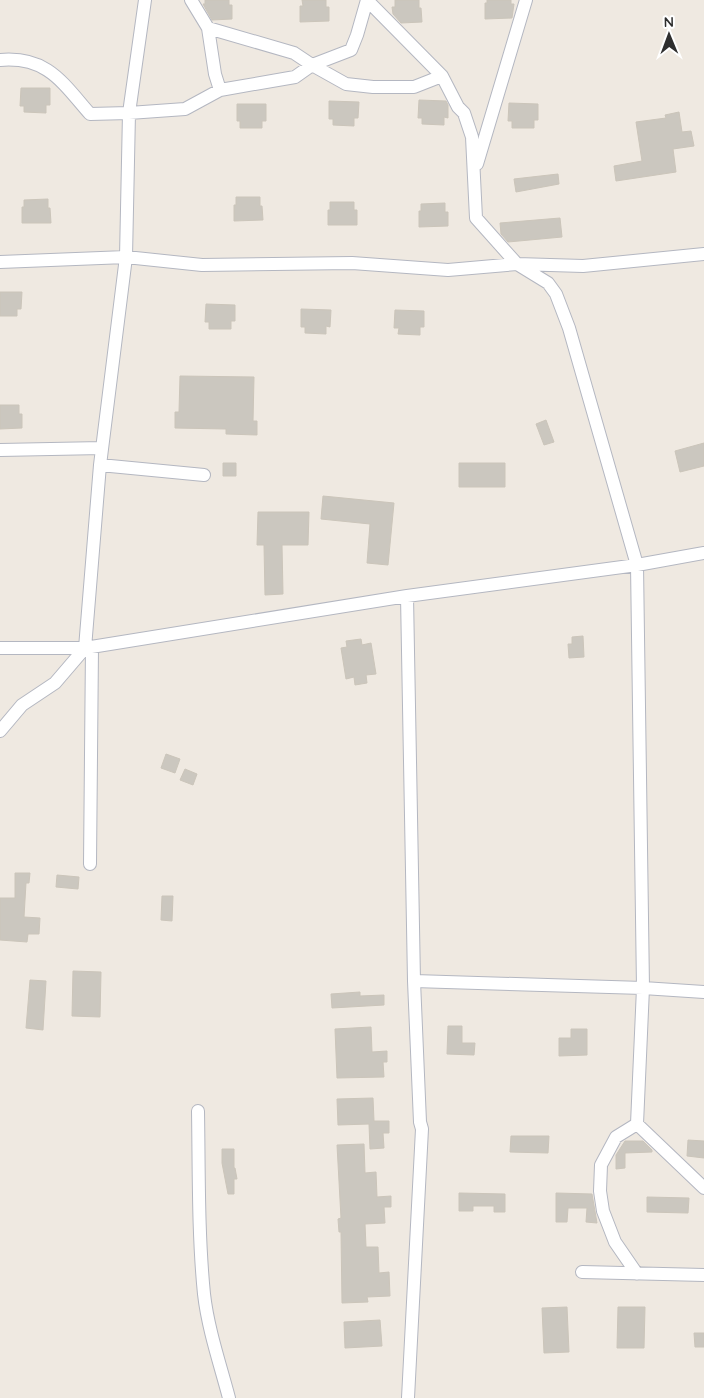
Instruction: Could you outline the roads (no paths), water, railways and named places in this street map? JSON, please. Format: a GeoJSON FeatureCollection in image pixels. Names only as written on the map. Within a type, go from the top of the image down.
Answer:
{"type":"FeatureCollection","features":[{"type":"Feature","properties":{"kind":"street"},"geometry":{"type":"LineString","coordinates":[[90,864],[89,647],[100,465],[126,257],[129,113],[145,0]]}},
{"type":"Feature","properties":{"kind":"street"},"geometry":{"type":"LineString","coordinates":[[191,0],[208,28],[215,74],[220,90]]}},
{"type":"Feature","properties":{"kind":"street"},"geometry":{"type":"LineString","coordinates":[[0,60],[24,60],[40,66],[56,76],[90,114],[186,109],[220,90],[296,77],[312,65],[351,50],[358,35],[367,0]]}},
{"type":"Feature","properties":{"kind":"street"},"geometry":{"type":"LineString","coordinates":[[367,0],[442,76],[458,107],[464,113],[472,137],[476,218],[517,264],[548,283],[556,294],[569,328],[637,566],[643,988],[637,1124],[704,1188]]}},
{"type":"Feature","properties":{"kind":"street"},"geometry":{"type":"LineString","coordinates":[[473,176],[526,0]]}},
{"type":"Feature","properties":{"kind":"street"},"geometry":{"type":"LineString","coordinates":[[208,28],[294,53],[346,84],[414,87],[442,76]]}},
{"type":"Feature","properties":{"kind":"street"},"geometry":{"type":"LineString","coordinates":[[0,262],[126,257],[202,265],[352,264],[448,270],[517,264],[583,266],[704,254]]}},
{"type":"Feature","properties":{"kind":"street"},"geometry":{"type":"LineString","coordinates":[[0,450],[102,448]]}},
{"type":"Feature","properties":{"kind":"street"},"geometry":{"type":"LineString","coordinates":[[100,465],[204,476]]}},
{"type":"Feature","properties":{"kind":"street"},"geometry":{"type":"LineString","coordinates":[[0,648],[89,647],[407,596],[637,566],[704,553]]}},
{"type":"Feature","properties":{"kind":"street"},"geometry":{"type":"LineString","coordinates":[[407,596],[414,981],[420,1122],[422,1129],[408,1398]]}},
{"type":"Feature","properties":{"kind":"street"},"geometry":{"type":"LineString","coordinates":[[0,731],[22,705],[55,683],[89,647]]}},
{"type":"Feature","properties":{"kind":"street"},"geometry":{"type":"LineString","coordinates":[[414,981],[643,988],[704,992]]}},
{"type":"Feature","properties":{"kind":"street"},"geometry":{"type":"LineString","coordinates":[[198,1111],[199,1190],[204,1295],[210,1327],[229,1398]]}},
{"type":"Feature","properties":{"kind":"street"},"geometry":{"type":"LineString","coordinates":[[637,1124],[616,1137],[601,1165],[600,1191],[603,1211],[615,1242],[637,1274]]}},
{"type":"Feature","properties":{"kind":"street"},"geometry":{"type":"LineString","coordinates":[[582,1272],[704,1275]]}}]}
